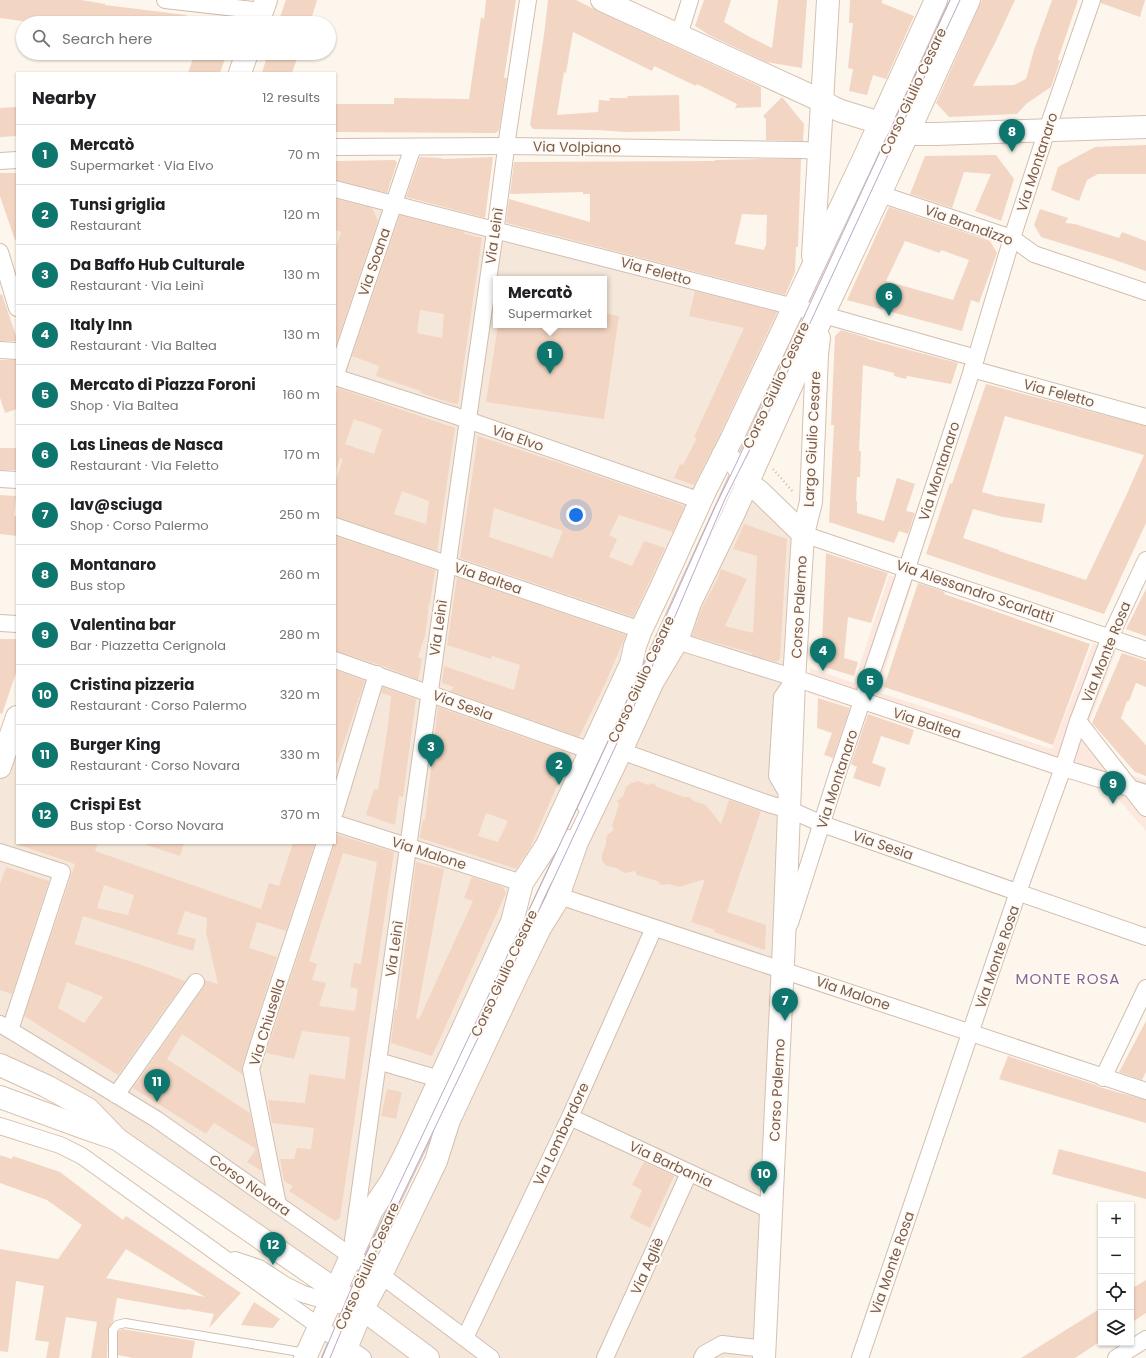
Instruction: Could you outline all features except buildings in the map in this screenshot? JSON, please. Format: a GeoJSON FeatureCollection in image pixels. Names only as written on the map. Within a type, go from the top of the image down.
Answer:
{"type":"FeatureCollection","features":[{"type":"Feature","properties":{"kind":"main road"},"geometry":{"type":"LineString","coordinates":[[602,0],[841,111],[894,129],[931,135],[1146,127]]}},
{"type":"Feature","properties":{"kind":"main road","name":"Largo Giulio Cesare"},"geometry":{"type":"LineString","coordinates":[[803,534],[811,502],[817,354],[812,317],[812,268],[828,0]]}},
{"type":"Feature","properties":{"kind":"main road","name":"Corso Giulio Cesare"},"geometry":{"type":"LineString","coordinates":[[894,129],[936,0]]}},
{"type":"Feature","properties":{"kind":"main road","name":"Corso Giulio Cesare"},"geometry":{"type":"LineString","coordinates":[[894,129],[969,0]]}},
{"type":"Feature","properties":{"kind":"main road"},"geometry":{"type":"LineString","coordinates":[[240,72],[245,60]]}},
{"type":"Feature","properties":{"kind":"main road","name":"Largo Giulio Cesare"},"geometry":{"type":"LineString","coordinates":[[701,501],[736,468],[812,317],[880,194],[894,129]]}},
{"type":"Feature","properties":{"kind":"main road","name":"Largo Giulio Cesare"},"geometry":{"type":"LineString","coordinates":[[812,268],[894,129]]}},
{"type":"Feature","properties":{"kind":"main road","name":"Largo Giulio Cesare"},"geometry":{"type":"LineString","coordinates":[[736,468],[812,317]]}},
{"type":"Feature","properties":{"kind":"main road","name":"Largo Giulio Cesare"},"geometry":{"type":"LineString","coordinates":[[736,468],[803,534]]}},
{"type":"Feature","properties":{"kind":"main road","name":"Corso Giulio Cesare"},"geometry":{"type":"LineString","coordinates":[[341,1346],[345,1302],[366,1266],[436,1161],[449,1120],[540,928],[559,896],[577,842],[653,680],[677,641],[690,603],[718,546],[736,468]]}},
{"type":"Feature","properties":{"kind":"main road","name":"Corso Giulio Cesare"},"geometry":{"type":"LineString","coordinates":[[341,1346],[345,1302],[366,1266],[372,1210],[391,1182],[406,1153],[512,922],[522,883],[547,845],[631,664],[635,646],[641,630],[701,501]]}},
{"type":"Feature","properties":{"kind":"main road","name":"Corso Palermo"},"geometry":{"type":"LineString","coordinates":[[765,1353],[783,969],[794,679],[803,534]]}},
{"type":"Feature","properties":{"kind":"main road"},"geometry":{"type":"LineString","coordinates":[[0,766],[16,720]]}},
{"type":"Feature","properties":{"kind":"main road"},"geometry":{"type":"LineString","coordinates":[[0,1065],[46,1086],[88,1109],[117,1139],[258,1235],[345,1302],[428,1358]]}},
{"type":"Feature","properties":{"kind":"main road"},"geometry":{"type":"LineString","coordinates":[[0,1097],[117,1139]]}},
{"type":"Feature","properties":{"kind":"main road","name":"Corso Giulio Cesare"},"geometry":{"type":"LineString","coordinates":[[313,1356],[341,1346]]}},
{"type":"Feature","properties":{"kind":"street"},"geometry":{"type":"LineString","coordinates":[[165,0],[262,11]]}},
{"type":"Feature","properties":{"kind":"street","name":"Via Leinì"},"geometry":{"type":"LineString","coordinates":[[366,1266],[378,1061],[506,146],[528,0]]}},
{"type":"Feature","properties":{"kind":"street"},"geometry":{"type":"LineString","coordinates":[[679,35],[690,0]]}},
{"type":"Feature","properties":{"kind":"street","name":"Via Montanaro"},"geometry":{"type":"LineString","coordinates":[[784,942],[974,364],[1012,238],[1092,0]]}},
{"type":"Feature","properties":{"kind":"street","name":"Via Volpiano"},"geometry":{"type":"LineString","coordinates":[[336,147],[506,146],[818,151]]}},
{"type":"Feature","properties":{"kind":"street","name":"Via Soana"},"geometry":{"type":"LineString","coordinates":[[336,374],[413,147]]}},
{"type":"Feature","properties":{"kind":"street"},"geometry":{"type":"LineString","coordinates":[[0,161],[16,160]]}},
{"type":"Feature","properties":{"kind":"street","name":"Via Feletto"},"geometry":{"type":"LineString","coordinates":[[336,189],[495,230],[812,317],[974,364],[1146,417]]}},
{"type":"Feature","properties":{"kind":"street","name":"Via Brandizzo"},"geometry":{"type":"LineString","coordinates":[[880,194],[1012,238],[1034,254],[1146,292]]}},
{"type":"Feature","properties":{"kind":"street"},"geometry":{"type":"LineString","coordinates":[[0,252],[16,305]]}},
{"type":"Feature","properties":{"kind":"street"},"geometry":{"type":"LineString","coordinates":[[0,350],[16,351]]}},
{"type":"Feature","properties":{"kind":"street","name":"Via Elvo"},"geometry":{"type":"LineString","coordinates":[[336,377],[468,420],[701,501]]}},
{"type":"Feature","properties":{"kind":"street"},"geometry":{"type":"LineString","coordinates":[[0,479],[16,480]]}},
{"type":"Feature","properties":{"kind":"street","name":"Via Baltea"},"geometry":{"type":"LineString","coordinates":[[336,526],[641,630]]}},
{"type":"Feature","properties":{"kind":"street","name":"Via Alessandro Scarlatti"},"geometry":{"type":"LineString","coordinates":[[803,534],[1146,650]]}},
{"type":"Feature","properties":{"kind":"street","name":"Via Monte Rosa"},"geometry":{"type":"LineString","coordinates":[[860,1358],[1018,892],[1063,768],[1078,721],[1110,638],[1146,560]]}},
{"type":"Feature","properties":{"kind":"street"},"geometry":{"type":"LineString","coordinates":[[0,623],[16,624]]}},
{"type":"Feature","properties":{"kind":"street","name":"Via Baltea"},"geometry":{"type":"LineString","coordinates":[[677,641],[1063,768],[1146,793]]}},
{"type":"Feature","properties":{"kind":"street","name":"Via Sesia"},"geometry":{"type":"LineString","coordinates":[[336,660],[591,751]]}},
{"type":"Feature","properties":{"kind":"street"},"geometry":{"type":"LineString","coordinates":[[336,809],[377,674]]}},
{"type":"Feature","properties":{"kind":"street"},"geometry":{"type":"LineString","coordinates":[[1078,721],[1146,808]]}},
{"type":"Feature","properties":{"kind":"street","name":"Via Sesia"},"geometry":{"type":"LineString","coordinates":[[621,751],[769,804],[790,804],[822,824],[1146,937]]}},
{"type":"Feature","properties":{"kind":"street","name":"Via Malone"},"geometry":{"type":"LineString","coordinates":[[336,822],[522,883]]}},
{"type":"Feature","properties":{"kind":"street","name":"Via Chiusella"},"geometry":{"type":"LineString","coordinates":[[278,1205],[251,1069],[258,1043],[325,844]]}},
{"type":"Feature","properties":{"kind":"street"},"geometry":{"type":"LineString","coordinates":[[0,852],[62,872],[5,1027]]}},
{"type":"Feature","properties":{"kind":"street","name":"Via Malone"},"geometry":{"type":"LineString","coordinates":[[559,896],[783,969],[1103,1078],[1146,1091]]}},
{"type":"Feature","properties":{"kind":"street","name":"Via Lombardore"},"geometry":{"type":"LineString","coordinates":[[465,1338],[570,1117],[654,928]]}},
{"type":"Feature","properties":{"kind":"street"},"geometry":{"type":"LineString","coordinates":[[116,1094],[196,982]]}},
{"type":"Feature","properties":{"kind":"street"},"geometry":{"type":"LineString","coordinates":[[1103,1078],[1146,988]]}},
{"type":"Feature","properties":{"kind":"street","name":"Corso Novara"},"geometry":{"type":"LineString","coordinates":[[5,1027],[156,1119],[366,1266],[491,1358]]}},
{"type":"Feature","properties":{"kind":"street"},"geometry":{"type":"LineString","coordinates":[[378,1061],[439,1079]]}},
{"type":"Feature","properties":{"kind":"street","name":"Via Barbania"},"geometry":{"type":"LineString","coordinates":[[570,1117],[772,1211]]}},
{"type":"Feature","properties":{"kind":"street"},"geometry":{"type":"LineString","coordinates":[[0,1126],[60,1145],[82,1156],[341,1346]]}},
{"type":"Feature","properties":{"kind":"street","name":"Via Agliè"},"geometry":{"type":"LineString","coordinates":[[605,1358],[689,1173]]}},
{"type":"Feature","properties":{"kind":"street"},"geometry":{"type":"LineString","coordinates":[[220,1256],[259,1268],[290,1288],[303,1294],[345,1302]]}},
{"type":"Feature","properties":{"kind":"street"},"geometry":{"type":"LineString","coordinates":[[1116,1358],[1146,1339]]}},
{"type":"Feature","properties":{"kind":"street"},"geometry":{"type":"LineString","coordinates":[[702,1358],[704,1354],[722,1344],[765,1353]]}},
{"type":"Feature","properties":{"kind":"lane","name":"Corso Giulio Cesare"},"geometry":{"type":"LineString","coordinates":[[812,317],[894,129],[955,0]]}},
{"type":"Feature","properties":{"kind":"lane","name":"Corso Giulio Cesare"},"geometry":{"type":"LineString","coordinates":[[366,1266],[576,820],[736,468]]}},
{"type":"Feature","properties":{"kind":"lane"},"geometry":{"type":"LineString","coordinates":[[113,1358],[113,1330],[117,1325],[125,1323],[313,1356]]}},
{"type":"Feature","properties":{"kind":"path"},"geometry":{"type":"LineString","coordinates":[[772,467],[792,491],[803,499],[811,502]]}},
{"type":"Feature","properties":{"kind":"shaded area"},"geometry":{"type":"Polygon","coordinates":[[[336,196],[374,208],[482,236],[789,311],[335,1288],[147,1153],[0,1068],[0,769],[16,724],[16,844],[336,844],[336,196]]]}},
{"type":"Feature","properties":{"kind":"shaded area"},"geometry":{"type":"Polygon","coordinates":[[[748,484],[800,533],[763,1358],[429,1358],[365,1310],[748,484]]]}},
{"type":"Feature","properties":{"kind":"shaded area"},"geometry":{"type":"Polygon","coordinates":[[[889,575],[912,583],[878,692],[1052,749],[1093,643],[1116,651],[1088,726],[1127,774],[1146,780],[1146,831],[1113,793],[808,693],[810,668],[854,683],[889,575]]]}},
{"type":"Feature","properties":{"kind":"shaded area"},"geometry":{"type":"Polygon","coordinates":[[[363,1313],[424,1358],[344,1358],[363,1313]]]}},
{"type":"Feature","properties":{"kind":"tram line"},"geometry":{"type":"LineString","coordinates":[[322,1358],[362,1263],[579,804],[950,0]]}},
{"type":"Feature","properties":{"kind":"tram line"},"geometry":{"type":"LineString","coordinates":[[330,1358],[368,1267],[526,938],[612,754],[676,614],[725,499],[772,405],[960,0]]}},
{"type":"Feature","properties":{"kind":"place","name":"Montanaro"},"geometry":{"type":"Point","coordinates":[1012,152]}},
{"type":"Feature","properties":{"kind":"place","name":"Las Lineas de Nasca"},"geometry":{"type":"Point","coordinates":[889,316]}},
{"type":"Feature","properties":{"kind":"place","name":"Mercatò"},"geometry":{"type":"Point","coordinates":[550,374]}},
{"type":"Feature","properties":{"kind":"place","name":"Italy Inn"},"geometry":{"type":"Point","coordinates":[823,671]}},
{"type":"Feature","properties":{"kind":"place","name":"Mercato di Piazza Foroni"},"geometry":{"type":"Point","coordinates":[870,701]}},
{"type":"Feature","properties":{"kind":"place","name":"Da Baffo Hub Culturale"},"geometry":{"type":"Point","coordinates":[431,767]}},
{"type":"Feature","properties":{"kind":"place","name":"Tunsi griglia"},"geometry":{"type":"Point","coordinates":[559,785]}},
{"type":"Feature","properties":{"kind":"place","name":"Valentina bar"},"geometry":{"type":"Point","coordinates":[1113,804]}},
{"type":"Feature","properties":{"kind":"place","name":"lav@sciuga"},"geometry":{"type":"Point","coordinates":[785,1021]}},
{"type":"Feature","properties":{"kind":"place","name":"Burger King"},"geometry":{"type":"Point","coordinates":[157,1102]}},
{"type":"Feature","properties":{"kind":"place","name":"Cristina pizzeria"},"geometry":{"type":"Point","coordinates":[764,1194]}},
{"type":"Feature","properties":{"kind":"place","name":"Crispi Est"},"geometry":{"type":"Point","coordinates":[273,1265]}},
{"type":"Feature","properties":{"kind":"district","name":"MONTE ROSA"},"geometry":{"type":"Point","coordinates":[1068,978]}}]}
